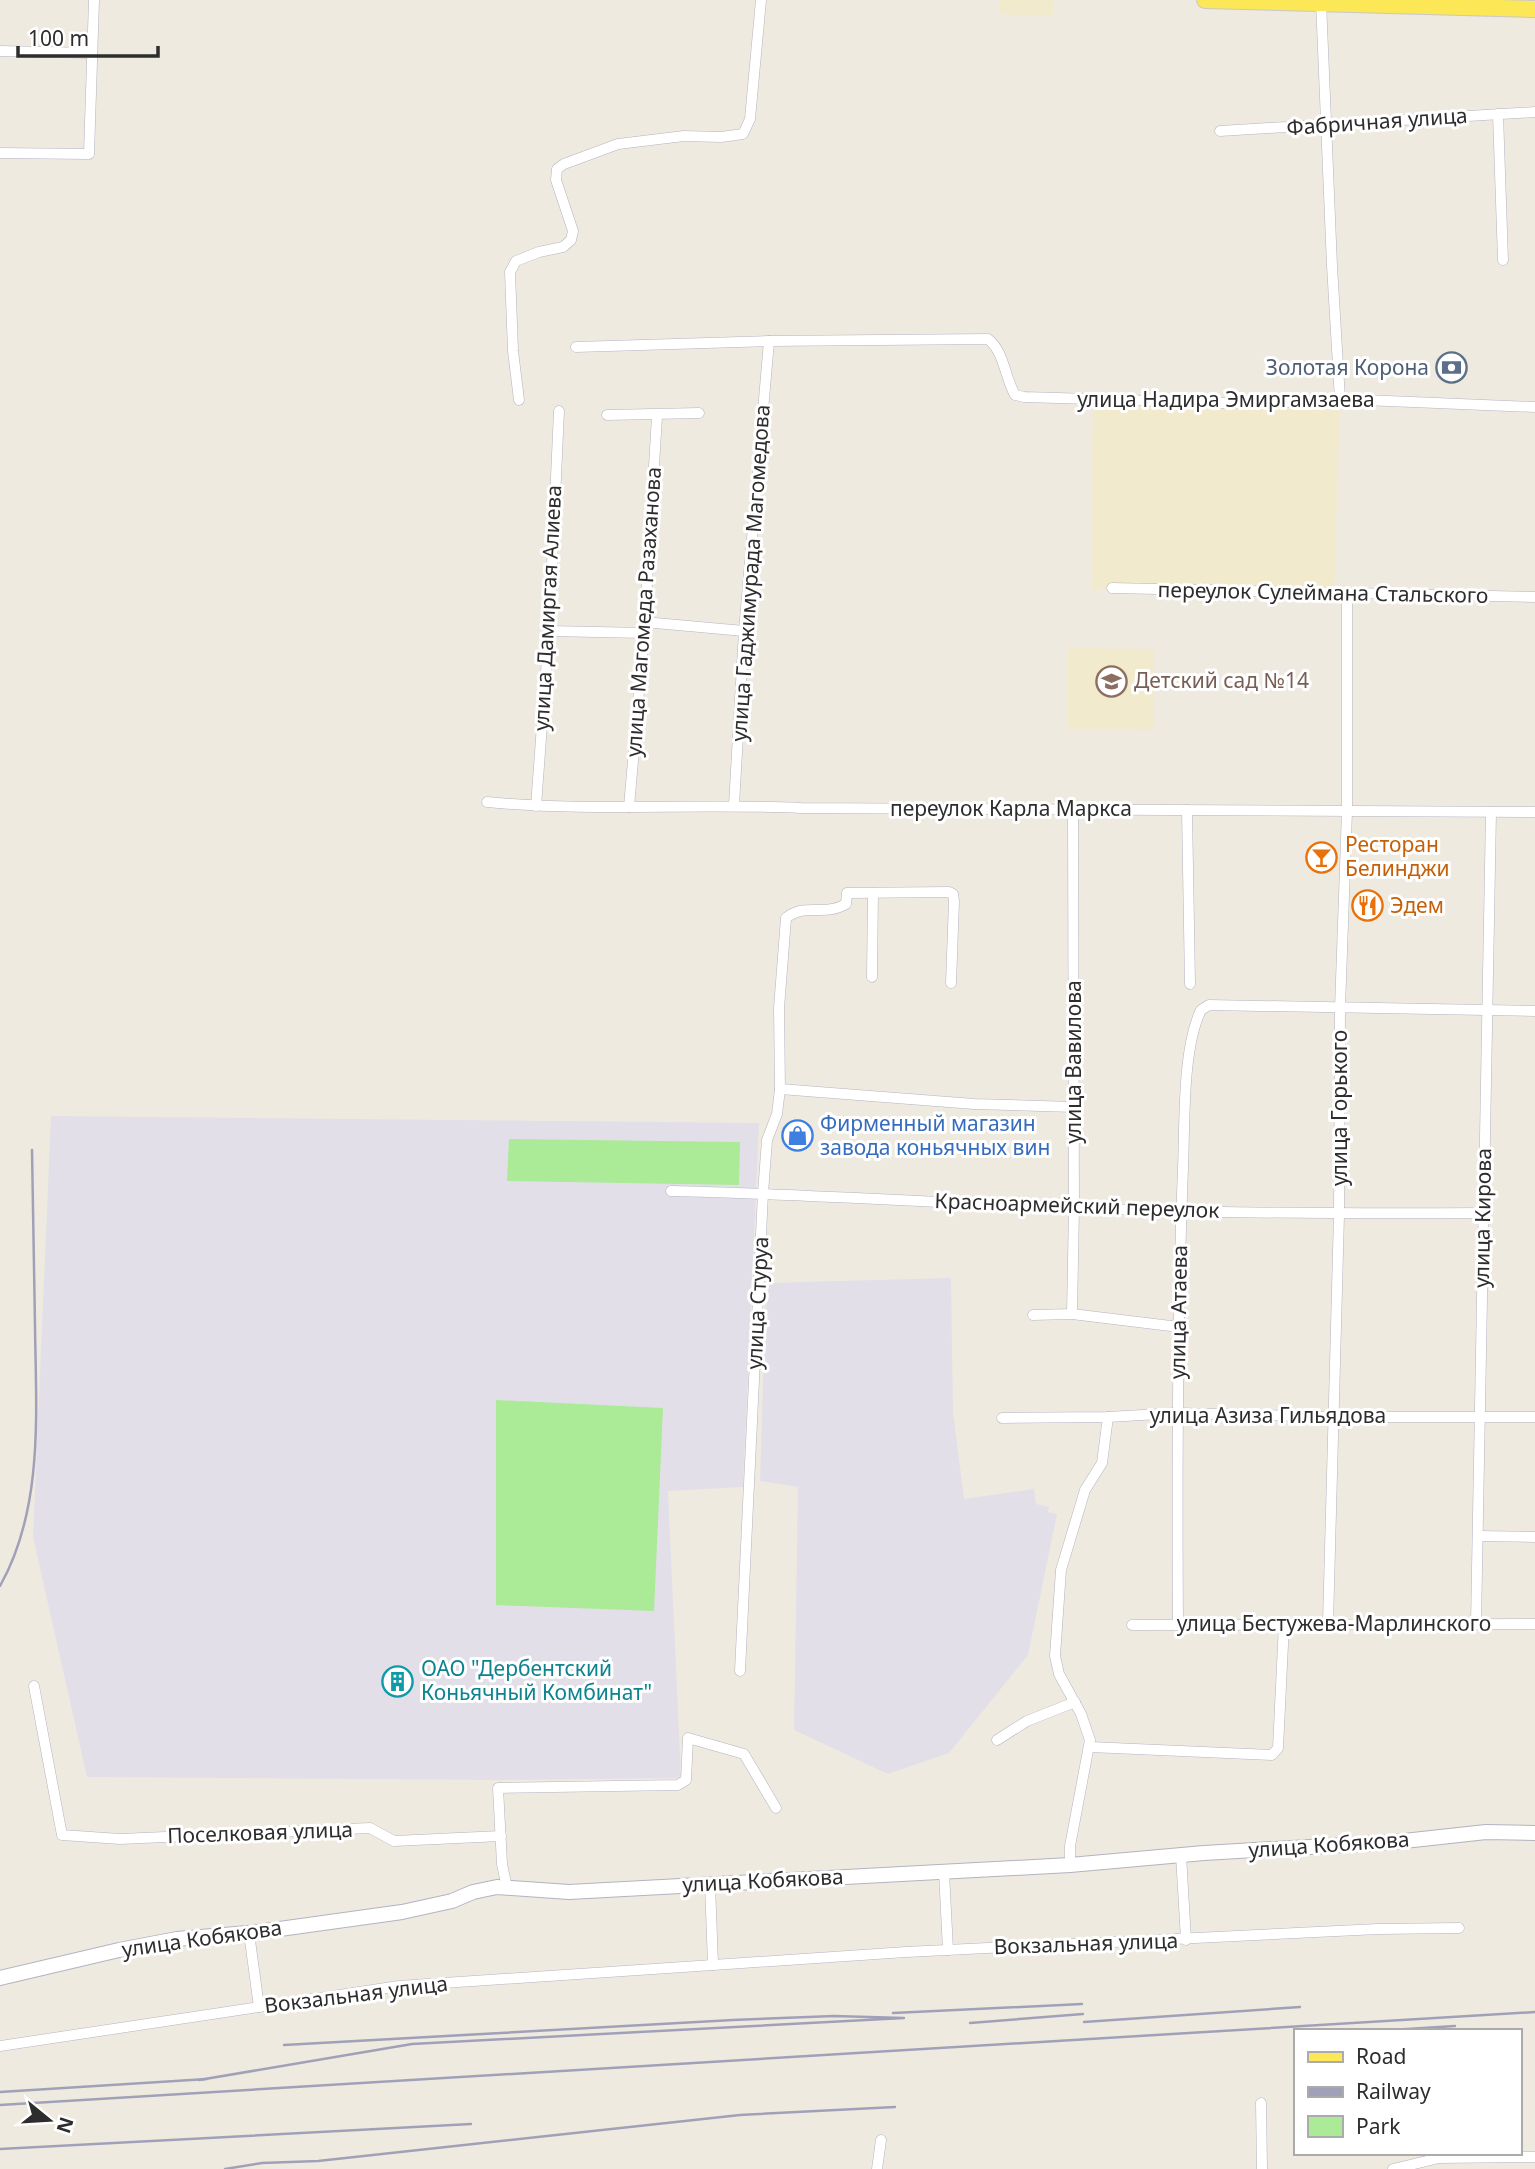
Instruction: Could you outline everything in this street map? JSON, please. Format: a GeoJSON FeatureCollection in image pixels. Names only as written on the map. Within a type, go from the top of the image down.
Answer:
{"type":"FeatureCollection","features":[{"type":"Feature","properties":{"kind":"main road"},"geometry":{"type":"LineString","coordinates":[[1205,0],[1535,9]]}},
{"type":"Feature","properties":{"kind":"street"},"geometry":{"type":"LineString","coordinates":[[0,153],[89,155],[94,0]]}},
{"type":"Feature","properties":{"kind":"street"},"geometry":{"type":"LineString","coordinates":[[519,400],[513,351],[510,272],[516,261],[563,247],[571,240],[573,231],[556,180],[557,169],[618,144],[684,136],[721,137],[743,134],[750,119],[761,0]]}},
{"type":"Feature","properties":{"kind":"street"},"geometry":{"type":"LineString","coordinates":[[1322,2],[1340,399]]}},
{"type":"Feature","properties":{"kind":"street"},"geometry":{"type":"LineString","coordinates":[[0,51],[92,53]]}},
{"type":"Feature","properties":{"kind":"street","name":"Фабричная улица"},"geometry":{"type":"LineString","coordinates":[[1220,131],[1535,112]]}},
{"type":"Feature","properties":{"kind":"street"},"geometry":{"type":"LineString","coordinates":[[1498,114],[1503,260]]}},
{"type":"Feature","properties":{"kind":"street","name":"улица Надира Эмиргамзаева"},"geometry":{"type":"LineString","coordinates":[[576,347],[769,341],[988,339],[995,344],[1008,383],[1015,395],[1024,397],[1257,404],[1340,399],[1535,407]]}},
{"type":"Feature","properties":{"kind":"street","name":"улица Гаджимурада Магомедова"},"geometry":{"type":"LineString","coordinates":[[734,805],[744,631],[769,341]]}},
{"type":"Feature","properties":{"kind":"street","name":"улица Дамиргая Алиева"},"geometry":{"type":"LineString","coordinates":[[536,806],[549,631],[559,411]]}},
{"type":"Feature","properties":{"kind":"street"},"geometry":{"type":"LineString","coordinates":[[607,415],[699,413]]}},
{"type":"Feature","properties":{"kind":"street","name":"улица Магомеда Разаханова"},"geometry":{"type":"LineString","coordinates":[[629,807],[644,627],[657,415]]}},
{"type":"Feature","properties":{"kind":"street","name":"переулок Сулеймана Стальского"},"geometry":{"type":"LineString","coordinates":[[1112,588],[1535,597]]}},
{"type":"Feature","properties":{"kind":"street","name":"улица Горького"},"geometry":{"type":"LineString","coordinates":[[1328,1623],[1339,1214],[1340,1008],[1347,811],[1348,593]]}},
{"type":"Feature","properties":{"kind":"street"},"geometry":{"type":"LineString","coordinates":[[549,631],[644,627],[744,631]]}},
{"type":"Feature","properties":{"kind":"street","name":"переулок Карла Маркса"},"geometry":{"type":"LineString","coordinates":[[487,802],[536,806],[629,807],[734,805],[802,808],[1535,812]]}},
{"type":"Feature","properties":{"kind":"street","name":"улица Вавилова"},"geometry":{"type":"LineString","coordinates":[[1072,1314],[1073,809]]}},
{"type":"Feature","properties":{"kind":"street"},"geometry":{"type":"LineString","coordinates":[[1187,810],[1190,984]]}},
{"type":"Feature","properties":{"kind":"street","name":"улица Кирова"},"geometry":{"type":"LineString","coordinates":[[1476,1623],[1491,812]]}},
{"type":"Feature","properties":{"kind":"street"},"geometry":{"type":"LineString","coordinates":[[872,977],[873,893],[950,892],[954,901],[951,983]]}},
{"type":"Feature","properties":{"kind":"street","name":"улица Стуруа"},"geometry":{"type":"LineString","coordinates":[[740,1671],[766,1140],[777,1114],[780,1089],[779,1008],[786,918],[796,910],[835,910],[846,904],[847,893],[873,893]]}},
{"type":"Feature","properties":{"kind":"street","name":"улица Атаева"},"geometry":{"type":"LineString","coordinates":[[1178,1625],[1179,1327],[1182,1210],[1192,1040],[1201,1010],[1209,1005],[1340,1008]]}},
{"type":"Feature","properties":{"kind":"street"},"geometry":{"type":"LineString","coordinates":[[1340,1008],[1535,1012]]}},
{"type":"Feature","properties":{"kind":"street"},"geometry":{"type":"LineString","coordinates":[[780,1089],[974,1104],[1074,1107]]}},
{"type":"Feature","properties":{"kind":"street","name":"Красноармейский переулок"},"geometry":{"type":"LineString","coordinates":[[671,1191],[1074,1208],[1339,1214],[1483,1213]]}},
{"type":"Feature","properties":{"kind":"street"},"geometry":{"type":"LineString","coordinates":[[1033,1315],[1072,1314],[1179,1327]]}},
{"type":"Feature","properties":{"kind":"street","name":"улица Азиза Гильядова"},"geometry":{"type":"LineString","coordinates":[[1002,1418],[1177,1413],[1334,1417],[1535,1417]]}},
{"type":"Feature","properties":{"kind":"street"},"geometry":{"type":"LineString","coordinates":[[1070,1865],[1070,1846],[1090,1747],[1088,1731],[1059,1674],[1055,1656],[1061,1570],[1085,1490],[1102,1463],[1108,1417]]}},
{"type":"Feature","properties":{"kind":"street"},"geometry":{"type":"LineString","coordinates":[[1478,1536],[1535,1536]]}},
{"type":"Feature","properties":{"kind":"street"},"geometry":{"type":"LineString","coordinates":[[1090,1747],[1272,1755],[1278,1748],[1284,1624]]}},
{"type":"Feature","properties":{"kind":"street","name":"улица Бестужева-Марлинского"},"geometry":{"type":"LineString","coordinates":[[1132,1625],[1535,1624]]}},
{"type":"Feature","properties":{"kind":"street","name":"Поселковая улица"},"geometry":{"type":"LineString","coordinates":[[34,1686],[62,1836],[120,1839],[370,1828],[394,1841],[501,1836]]}},
{"type":"Feature","properties":{"kind":"street"},"geometry":{"type":"LineString","coordinates":[[997,1740],[1027,1721],[1075,1702]]}},
{"type":"Feature","properties":{"kind":"street"},"geometry":{"type":"LineString","coordinates":[[507,1888],[502,1864],[498,1788],[678,1785],[686,1780],[688,1738],[744,1754],[776,1808]]}},
{"type":"Feature","properties":{"kind":"street","name":"улица Кобякова"},"geometry":{"type":"LineString","coordinates":[[0,1978],[177,1939],[249,1933],[402,1912],[497,1887],[569,1892],[1070,1865],[1181,1855],[1395,1842],[1486,1832],[1535,1833]]}},
{"type":"Feature","properties":{"kind":"street"},"geometry":{"type":"LineString","coordinates":[[1181,1855],[1186,1940]]}},
{"type":"Feature","properties":{"kind":"street"},"geometry":{"type":"LineString","coordinates":[[944,1872],[948,1950]]}},
{"type":"Feature","properties":{"kind":"street"},"geometry":{"type":"LineString","coordinates":[[710,1884],[713,1965]]}},
{"type":"Feature","properties":{"kind":"street","name":"Вокзальная улица"},"geometry":{"type":"LineString","coordinates":[[0,2046],[399,1986],[948,1950],[1458,1927]]}},
{"type":"Feature","properties":{"kind":"street"},"geometry":{"type":"LineString","coordinates":[[249,1933],[259,2007]]}},
{"type":"Feature","properties":{"kind":"street"},"geometry":{"type":"LineString","coordinates":[[1261,2103],[1262,2169]]}},
{"type":"Feature","properties":{"kind":"street"},"geometry":{"type":"LineString","coordinates":[[877,2169],[881,2140]]}},
{"type":"Feature","properties":{"kind":"street"},"geometry":{"type":"LineString","coordinates":[[1393,2169],[1439,2158],[1535,2157]]}},
{"type":"Feature","properties":{"kind":"shaded area"},"geometry":{"type":"Polygon","coordinates":[[[999,0],[1054,0],[1053,16],[999,14],[999,0]]]}},
{"type":"Feature","properties":{"kind":"shaded area"},"geometry":{"type":"Polygon","coordinates":[[[1340,399],[1334,593],[1091,589],[1093,401],[1340,399]]]}},
{"type":"Feature","properties":{"kind":"shaded area","name":"Детский сад №14"},"geometry":{"type":"Polygon","coordinates":[[[1067,648],[1154,649],[1154,730],[1067,729],[1067,648]]]}},
{"type":"Feature","properties":{"kind":"shaded area"},"geometry":{"type":"Polygon","coordinates":[[[51,1116],[759,1123],[743,1487],[668,1491],[681,1778],[499,1780],[87,1777],[33,1537],[51,1116]]]}},
{"type":"Feature","properties":{"kind":"shaded area"},"geometry":{"type":"Polygon","coordinates":[[[951,1278],[953,1412],[964,1499],[1034,1489],[1036,1504],[1049,1507],[1048,1512],[1057,1514],[1028,1655],[949,1753],[888,1774],[794,1730],[798,1487],[760,1481],[766,1283],[951,1278]]]}},
{"type":"Feature","properties":{"kind":"green space"},"geometry":{"type":"Polygon","coordinates":[[[509,1139],[740,1142],[739,1185],[507,1181],[509,1139]]]}},
{"type":"Feature","properties":{"kind":"green space"},"geometry":{"type":"Polygon","coordinates":[[[496,1400],[663,1408],[654,1611],[496,1605],[496,1400]]]}},
{"type":"Feature","properties":{"kind":"railway"},"geometry":{"type":"LineString","coordinates":[[0,1586],[24,1525],[34,1459],[36,1392],[32,1150]]}},
{"type":"Feature","properties":{"kind":"railway"},"geometry":{"type":"LineString","coordinates":[[893,2013],[1082,2004]]}},
{"type":"Feature","properties":{"kind":"railway"},"geometry":{"type":"LineString","coordinates":[[1084,2022],[1300,2007]]}},
{"type":"Feature","properties":{"kind":"railway"},"geometry":{"type":"LineString","coordinates":[[0,2105],[1535,2012]]}},
{"type":"Feature","properties":{"kind":"railway"},"geometry":{"type":"LineString","coordinates":[[970,2023],[1083,2014]]}},
{"type":"Feature","properties":{"kind":"railway"},"geometry":{"type":"LineString","coordinates":[[199,2080],[412,2044],[904,2018],[834,2016],[733,2020],[284,2045]]}},
{"type":"Feature","properties":{"kind":"railway"},"geometry":{"type":"LineString","coordinates":[[1407,2029],[1455,2026]]}},
{"type":"Feature","properties":{"kind":"railway"},"geometry":{"type":"LineString","coordinates":[[0,2092],[207,2079]]}},
{"type":"Feature","properties":{"kind":"railway"},"geometry":{"type":"LineString","coordinates":[[225,2169],[262,2163],[318,2161],[740,2115],[895,2107]]}},
{"type":"Feature","properties":{"kind":"railway"},"geometry":{"type":"LineString","coordinates":[[0,2149],[471,2124]]}},
{"type":"Feature","properties":{"kind":"place","name":"Золотая Корона"},"geometry":{"type":"Point","coordinates":[1452,368]}},
{"type":"Feature","properties":{"kind":"place","name":"Детский сад №14"},"geometry":{"type":"Point","coordinates":[1111,681]}},
{"type":"Feature","properties":{"kind":"place","name":"Ресторан Белинджи"},"geometry":{"type":"Point","coordinates":[1322,857]}},
{"type":"Feature","properties":{"kind":"place","name":"Эдем"},"geometry":{"type":"Point","coordinates":[1367,906]}},
{"type":"Feature","properties":{"kind":"place","name":"Фирменный магазин завода коньячных вин"},"geometry":{"type":"Point","coordinates":[797,1136]}},
{"type":"Feature","properties":{"kind":"place","name":"ОАО \"Дербентский Коньячный Комбинат\""},"geometry":{"type":"Point","coordinates":[398,1681]}}]}
